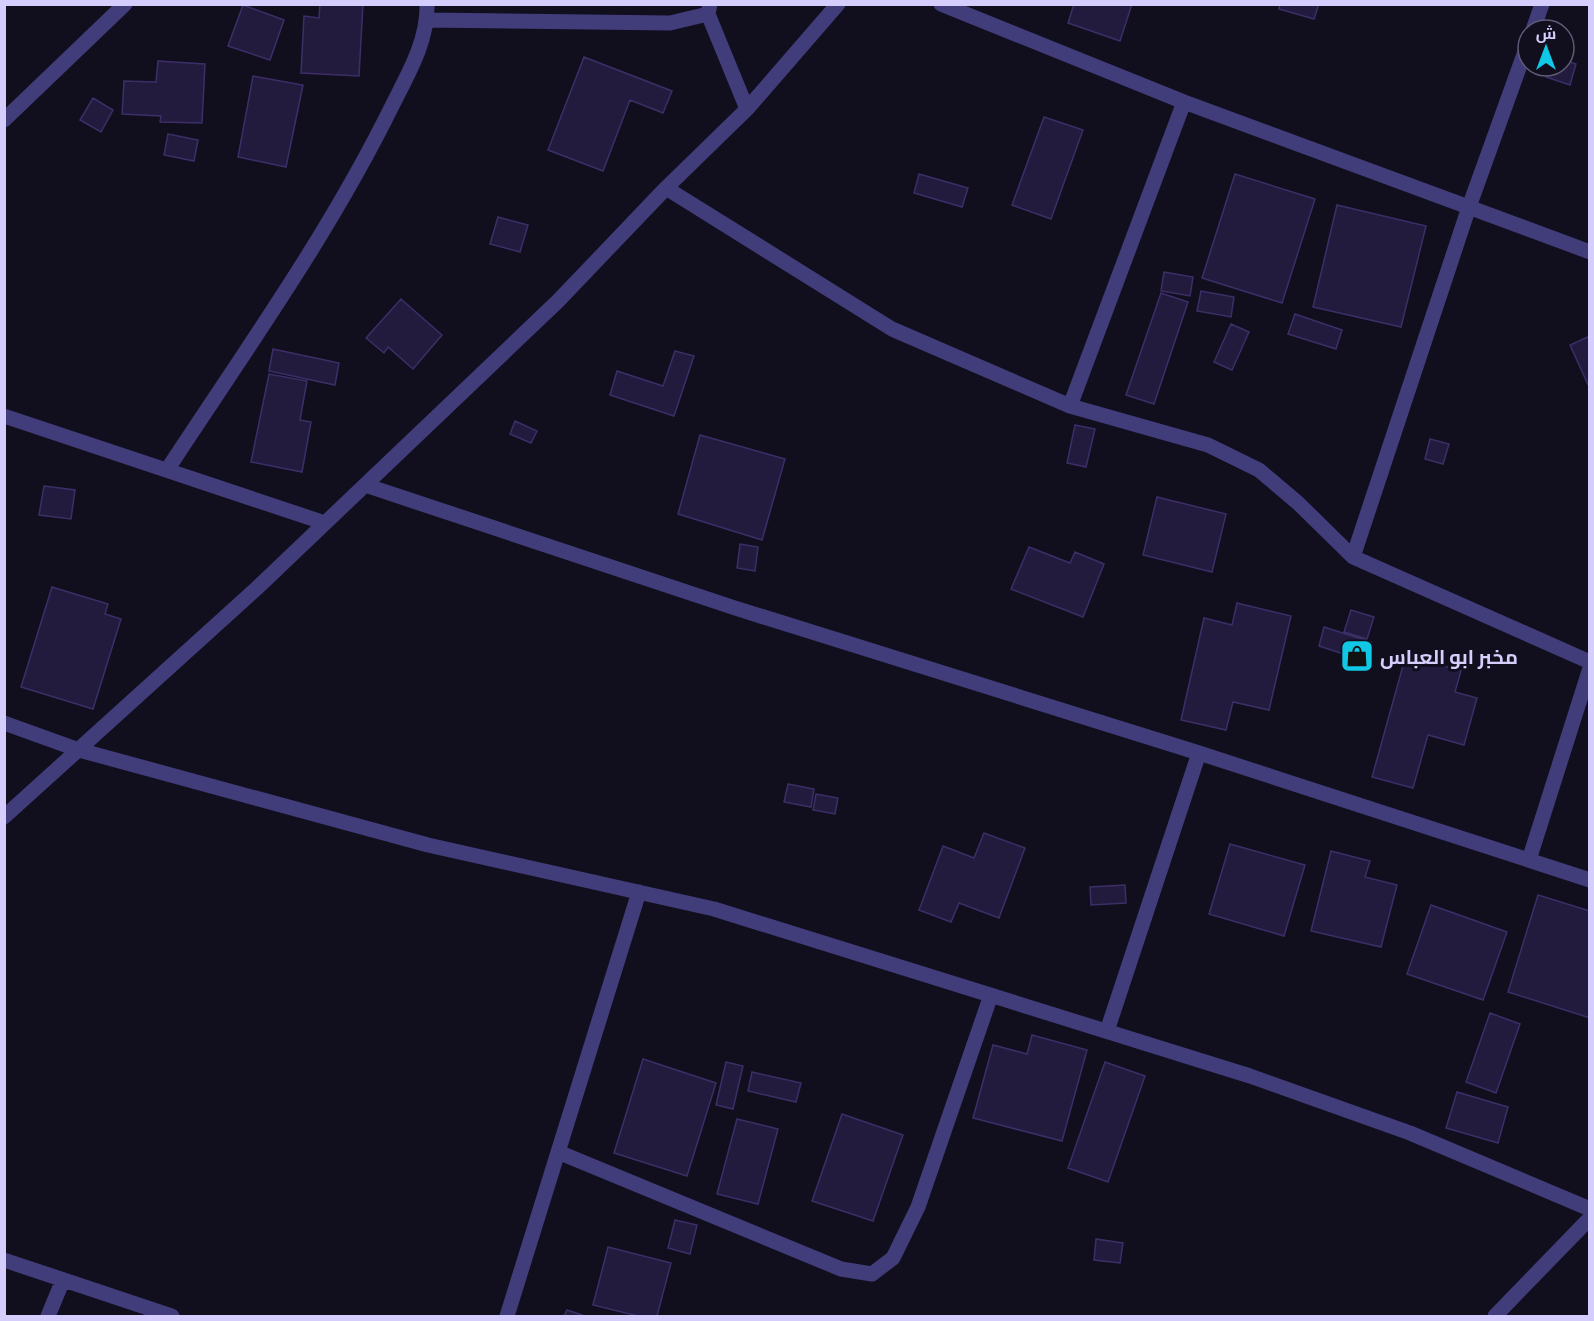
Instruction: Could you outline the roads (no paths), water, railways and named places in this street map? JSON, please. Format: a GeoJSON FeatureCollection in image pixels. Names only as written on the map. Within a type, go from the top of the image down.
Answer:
{"type":"FeatureCollection","features":[{"type":"Feature","properties":{"kind":"street"},"geometry":{"type":"LineString","coordinates":[[4,120],[125,4]]}},
{"type":"Feature","properties":{"kind":"street"},"geometry":{"type":"LineString","coordinates":[[4,818],[325,523],[558,301],[666,188],[747,109],[838,4]]}},
{"type":"Feature","properties":{"kind":"street"},"geometry":{"type":"LineString","coordinates":[[941,4],[1184,102],[1590,252]]}},
{"type":"Feature","properties":{"kind":"street"},"geometry":{"type":"LineString","coordinates":[[167,470],[335,213],[374,142],[418,52],[427,12],[670,23],[709,9],[747,109]]}},
{"type":"Feature","properties":{"kind":"street"},"geometry":{"type":"LineString","coordinates":[[1353,557],[1469,207],[1516,76]]}},
{"type":"Feature","properties":{"kind":"street"},"geometry":{"type":"LineString","coordinates":[[1070,406],[1184,102]]}},
{"type":"Feature","properties":{"kind":"street"},"geometry":{"type":"LineString","coordinates":[[666,188],[892,329],[1070,406],[1208,445],[1259,470],[1298,503],[1353,557],[1590,662]]}},
{"type":"Feature","properties":{"kind":"street"},"geometry":{"type":"LineString","coordinates":[[4,416],[325,523]]}},
{"type":"Feature","properties":{"kind":"street"},"geometry":{"type":"LineString","coordinates":[[365,485],[735,608],[1199,753],[1590,880]]}},
{"type":"Feature","properties":{"kind":"street"},"geometry":{"type":"LineString","coordinates":[[1529,860],[1590,668]]}},
{"type":"Feature","properties":{"kind":"street"},"geometry":{"type":"LineString","coordinates":[[4,723],[79,750],[428,845],[714,909],[1250,1076],[1410,1133],[1590,1209]]}},
{"type":"Feature","properties":{"kind":"street"},"geometry":{"type":"LineString","coordinates":[[1107,1031],[1199,753]]}},
{"type":"Feature","properties":{"kind":"street"},"geometry":{"type":"LineString","coordinates":[[507,1317],[639,892]]}},
{"type":"Feature","properties":{"kind":"street"},"geometry":{"type":"LineString","coordinates":[[558,1152],[841,1269],[872,1274],[893,1258],[918,1207],[991,995]]}},
{"type":"Feature","properties":{"kind":"street"},"geometry":{"type":"LineString","coordinates":[[1495,1317],[1590,1218]]}},
{"type":"Feature","properties":{"kind":"street"},"geometry":{"type":"LineString","coordinates":[[4,1260],[172,1317]]}},
{"type":"Feature","properties":{"kind":"street"},"geometry":{"type":"LineString","coordinates":[[48,1317],[63,1280]]}},
{"type":"Feature","properties":{"kind":"place","name":"مخبر ابو العباس"},"geometry":{"type":"Point","coordinates":[1357,656]}}]}
